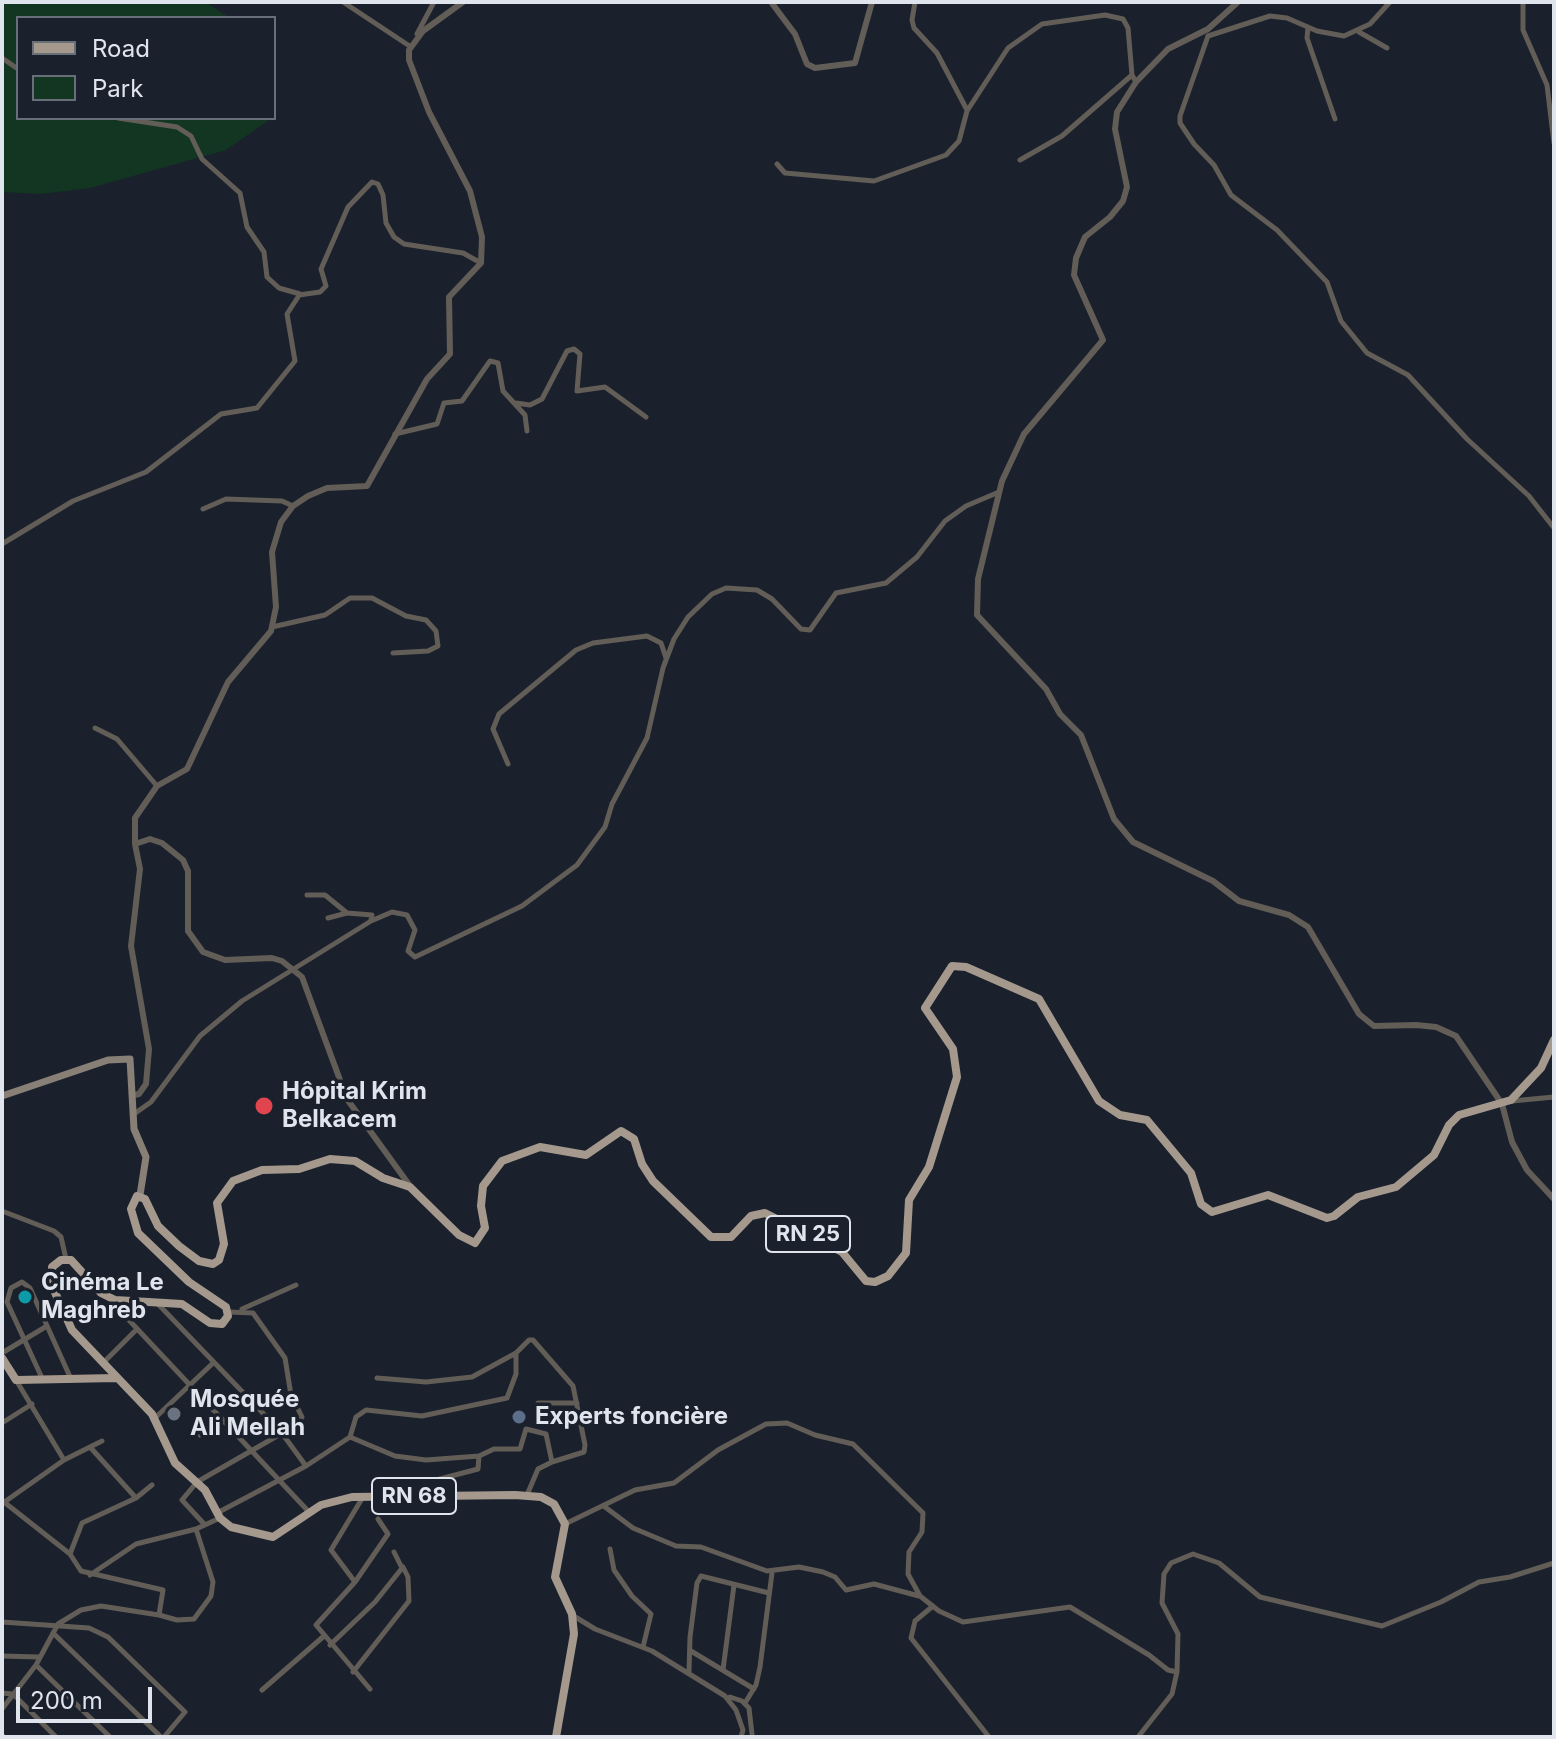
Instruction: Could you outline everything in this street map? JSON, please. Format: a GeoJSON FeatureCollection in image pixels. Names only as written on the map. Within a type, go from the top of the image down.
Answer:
{"type":"FeatureCollection","features":[{"type":"Feature","properties":{"kind":"main road","name":"RN 25"},"geometry":{"type":"LineString","coordinates":[[140,1195],[158,1226],[179,1246],[199,1261],[213,1264],[219,1260],[224,1244],[217,1203],[220,1194],[233,1181],[262,1170],[299,1169],[321,1160],[343,1159],[355,1161],[383,1178],[410,1187],[459,1235],[475,1243],[485,1228],[481,1206],[483,1186],[502,1161],[540,1147],[586,1155],[621,1131],[634,1139],[642,1164],[653,1181],[711,1237],[731,1237],[751,1216],[765,1213],[842,1252],[866,1281],[875,1282],[888,1276],[906,1253],[909,1200],[929,1167],[957,1077],[958,1065],[953,1049],[925,1008],[949,969],[958,966],[1039,999],[1099,1101],[1120,1115],[1147,1120],[1191,1173],[1201,1204],[1212,1212],[1268,1195],[1288,1200],[1319,1217],[1334,1216],[1358,1197],[1388,1191],[1434,1155],[1449,1125],[1459,1115],[1504,1103],[1541,1068],[1554,1040]]}},
{"type":"Feature","properties":{"kind":"main road"},"geometry":{"type":"LineString","coordinates":[[2,1096],[122,1057],[133,1064],[134,1129],[146,1157],[140,1195],[132,1202],[131,1209],[138,1233],[189,1282],[229,1312],[226,1321],[216,1325],[182,1304],[127,1303],[108,1297],[77,1265],[66,1259],[52,1267],[53,1288],[72,1330],[154,1418],[175,1463],[209,1496],[219,1516]]}},
{"type":"Feature","properties":{"kind":"main road"},"geometry":{"type":"LineString","coordinates":[[2,1356],[16,1380],[116,1378]]}},
{"type":"Feature","properties":{"kind":"main road"},"geometry":{"type":"LineString","coordinates":[[527,1495],[554,1504],[565,1524],[554,1570],[572,1614],[574,1634],[556,1737]]}},
{"type":"Feature","properties":{"kind":"main road","name":"RN 68"},"geometry":{"type":"LineString","coordinates":[[219,1516],[231,1527],[273,1537],[309,1512],[334,1500],[363,1496],[527,1495]]}},
{"type":"Feature","properties":{"kind":"street"},"geometry":{"type":"LineString","coordinates":[[343,2],[412,45]]}},
{"type":"Feature","properties":{"kind":"street"},"geometry":{"type":"LineString","coordinates":[[134,1095],[146,1084],[149,1049],[131,946],[140,869],[135,844],[135,818],[157,786],[187,769],[228,682],[272,627],[276,607],[274,540],[293,506],[327,488],[367,486],[427,379],[450,354],[449,297],[481,263],[482,237],[470,191],[418,87],[409,60],[412,45],[434,2]]}},
{"type":"Feature","properties":{"kind":"street"},"geometry":{"type":"LineString","coordinates":[[412,45],[423,31],[463,2]]}},
{"type":"Feature","properties":{"kind":"street"},"geometry":{"type":"LineString","coordinates":[[771,2],[795,34],[807,64],[815,68],[855,63],[872,2]]}},
{"type":"Feature","properties":{"kind":"street"},"geometry":{"type":"LineString","coordinates":[[915,2],[914,28],[937,53],[967,111]]}},
{"type":"Feature","properties":{"kind":"street"},"geometry":{"type":"LineString","coordinates":[[1020,160],[1062,136],[1168,49],[1199,34],[1238,2]]}},
{"type":"Feature","properties":{"kind":"street"},"geometry":{"type":"LineString","coordinates":[[1199,34],[1208,36],[1270,16],[1287,18],[1344,36],[1359,32],[1390,2]]}},
{"type":"Feature","properties":{"kind":"street"},"geometry":{"type":"LineString","coordinates":[[1523,2],[1523,30],[1547,85],[1554,143]]}},
{"type":"Feature","properties":{"kind":"street"},"geometry":{"type":"LineString","coordinates":[[777,164],[785,173],[874,181],[946,155],[959,141],[967,111],[1008,48],[1042,24],[1069,18],[1120,17],[1128,28],[1134,78],[1115,121],[1127,187],[1123,201],[1110,217],[1090,230],[1076,258],[1074,275],[1103,340],[1024,434],[999,492],[978,579],[977,615],[1046,689],[1060,714],[1081,735],[1114,819],[1133,842],[1213,881],[1239,901],[1289,915],[1308,927],[1359,1014],[1374,1026],[1436,1027],[1456,1036],[1504,1103],[1512,1142],[1527,1170],[1554,1199]]}},
{"type":"Feature","properties":{"kind":"street"},"geometry":{"type":"LineString","coordinates":[[1308,27],[1307,38],[1335,119]]}},
{"type":"Feature","properties":{"kind":"street"},"geometry":{"type":"LineString","coordinates":[[1359,32],[1387,48]]}},
{"type":"Feature","properties":{"kind":"street"},"geometry":{"type":"LineString","coordinates":[[1208,36],[1192,74],[1189,98],[1180,116],[1182,127],[1214,165],[1231,195],[1277,230],[1327,282],[1341,321],[1367,353],[1408,375],[1467,439],[1529,496],[1554,528]]}},
{"type":"Feature","properties":{"kind":"street"},"geometry":{"type":"LineString","coordinates":[[131,120],[177,127],[191,136],[202,159],[240,193],[247,227],[264,252],[267,277],[279,288],[299,295],[320,292],[326,286],[321,269],[348,207],[358,193],[372,182],[378,184],[383,195],[386,223],[394,237],[404,244],[463,253],[481,263]]}},
{"type":"Feature","properties":{"kind":"street"},"geometry":{"type":"LineString","coordinates":[[2,544],[73,501],[146,472],[221,414],[263,403],[273,384],[295,361],[287,314],[299,295]]}},
{"type":"Feature","properties":{"kind":"street"},"geometry":{"type":"LineString","coordinates":[[515,403],[530,405],[542,399],[567,351],[574,349],[580,354],[577,391],[605,387],[646,417]]}},
{"type":"Feature","properties":{"kind":"street"},"geometry":{"type":"LineString","coordinates":[[394,434],[437,424],[444,403],[462,401],[490,361],[498,363],[503,391],[525,415],[527,431]]}},
{"type":"Feature","properties":{"kind":"street"},"geometry":{"type":"LineString","coordinates":[[134,1114],[151,1102],[200,1036],[242,1001],[371,921],[392,912],[407,915],[415,930],[408,951],[409,956],[415,957],[522,906],[577,865],[605,827],[612,804],[647,738],[667,659],[688,617],[712,594],[726,588],[757,590],[772,599],[801,629],[810,630],[836,593],[886,583],[917,557],[945,521],[966,506],[999,492]]}},
{"type":"Feature","properties":{"kind":"street"},"geometry":{"type":"LineString","coordinates":[[203,509],[226,499],[282,501],[293,506]]}},
{"type":"Feature","properties":{"kind":"street"},"geometry":{"type":"LineString","coordinates":[[272,627],[325,615],[350,598],[372,598],[406,616],[426,620],[436,631],[438,646],[428,651],[393,653]]}},
{"type":"Feature","properties":{"kind":"street"},"geometry":{"type":"LineString","coordinates":[[508,764],[494,722],[522,693],[576,650],[593,643],[647,636],[661,643],[667,659]]}},
{"type":"Feature","properties":{"kind":"street"},"geometry":{"type":"LineString","coordinates":[[95,728],[117,739],[157,786]]}},
{"type":"Feature","properties":{"kind":"street"},"geometry":{"type":"LineString","coordinates":[[135,844],[150,839],[162,843],[183,860],[188,871],[188,931],[203,952],[225,960],[272,958],[292,968],[309,988],[347,1099],[410,1187]]}},
{"type":"Feature","properties":{"kind":"street"},"geometry":{"type":"LineString","coordinates":[[307,895],[325,895],[347,913]]}},
{"type":"Feature","properties":{"kind":"street"},"geometry":{"type":"LineString","coordinates":[[328,918],[347,913],[372,915],[371,921]]}},
{"type":"Feature","properties":{"kind":"street"},"geometry":{"type":"LineString","coordinates":[[1504,1103],[1530,1096],[1554,1097]]}},
{"type":"Feature","properties":{"kind":"street"},"geometry":{"type":"LineString","coordinates":[[2,1211],[54,1231],[61,1237],[66,1259]]}},
{"type":"Feature","properties":{"kind":"street"},"geometry":{"type":"LineString","coordinates":[[43,1379],[7,1302],[15,1284],[22,1282],[30,1288],[71,1379]]}},
{"type":"Feature","properties":{"kind":"street"},"geometry":{"type":"LineString","coordinates":[[229,1312],[241,1310],[296,1285]]}},
{"type":"Feature","properties":{"kind":"street"},"geometry":{"type":"LineString","coordinates":[[108,1297],[309,1512]]}},
{"type":"Feature","properties":{"kind":"street"},"geometry":{"type":"LineString","coordinates":[[157,1303],[212,1364],[281,1432],[306,1466]]}},
{"type":"Feature","properties":{"kind":"street"},"geometry":{"type":"LineString","coordinates":[[205,1525],[182,1500],[197,1482],[299,1423],[302,1417],[291,1395],[287,1363],[253,1313],[241,1310]]}},
{"type":"Feature","properties":{"kind":"street"},"geometry":{"type":"LineString","coordinates":[[2,1356],[47,1326]]}},
{"type":"Feature","properties":{"kind":"street"},"geometry":{"type":"LineString","coordinates":[[102,1364],[137,1329]]}},
{"type":"Feature","properties":{"kind":"street"},"geometry":{"type":"LineString","coordinates":[[377,1378],[426,1382],[472,1377],[501,1358],[516,1353],[529,1340],[539,1344],[573,1386],[584,1452],[538,1469],[527,1495]]}},
{"type":"Feature","properties":{"kind":"street"},"geometry":{"type":"LineString","coordinates":[[89,1575],[136,1544],[196,1529],[282,1481],[350,1437],[356,1417],[366,1410],[422,1416],[507,1398],[514,1385],[516,1353]]}},
{"type":"Feature","properties":{"kind":"street"},"geometry":{"type":"LineString","coordinates":[[154,1418],[212,1364]]}},
{"type":"Feature","properties":{"kind":"street"},"geometry":{"type":"LineString","coordinates":[[16,1380],[64,1460]]}},
{"type":"Feature","properties":{"kind":"street"},"geometry":{"type":"LineString","coordinates":[[538,1403],[577,1403]]}},
{"type":"Feature","properties":{"kind":"street"},"geometry":{"type":"LineString","coordinates":[[2,1423],[32,1404]]}},
{"type":"Feature","properties":{"kind":"street"},"geometry":{"type":"LineString","coordinates":[[200,1435],[222,1419]]}},
{"type":"Feature","properties":{"kind":"street"},"geometry":{"type":"LineString","coordinates":[[565,1524],[635,1490],[674,1483],[718,1450],[766,1424],[787,1423],[815,1435],[853,1444],[923,1513],[922,1532],[909,1552],[907,1564],[908,1574],[920,1596]]}},
{"type":"Feature","properties":{"kind":"street"},"geometry":{"type":"LineString","coordinates":[[350,1437],[395,1456],[426,1460],[479,1456],[494,1449],[520,1449],[526,1429],[546,1434],[552,1462]]}},
{"type":"Feature","properties":{"kind":"street"},"geometry":{"type":"LineString","coordinates":[[102,1441],[64,1460],[3,1503],[70,1554],[81,1571],[163,1590],[159,1615]]}},
{"type":"Feature","properties":{"kind":"street"},"geometry":{"type":"LineString","coordinates":[[90,1447],[136,1498]]}},
{"type":"Feature","properties":{"kind":"street"},"geometry":{"type":"LineString","coordinates":[[423,1496],[436,1480],[475,1471],[480,1465],[479,1456]]}},
{"type":"Feature","properties":{"kind":"street"},"geometry":{"type":"LineString","coordinates":[[70,1554],[82,1523],[136,1498],[152,1485]]}},
{"type":"Feature","properties":{"kind":"street"},"geometry":{"type":"LineString","coordinates":[[355,1582],[331,1550],[363,1496]]}},
{"type":"Feature","properties":{"kind":"street"},"geometry":{"type":"LineString","coordinates":[[605,1507],[633,1528],[683,1548],[701,1547],[772,1572],[799,1567],[835,1577],[846,1590],[874,1584],[920,1596],[963,1622],[1070,1607],[1168,1670],[1177,1672]]}},
{"type":"Feature","properties":{"kind":"street"},"geometry":{"type":"LineString","coordinates":[[370,1689],[316,1625],[355,1582],[388,1534],[378,1519]]}},
{"type":"Feature","properties":{"kind":"street"},"geometry":{"type":"LineString","coordinates":[[2,1709],[36,1665],[58,1624],[81,1610],[101,1606],[177,1620],[194,1619],[211,1596],[213,1582],[196,1529]]}},
{"type":"Feature","properties":{"kind":"street"},"geometry":{"type":"LineString","coordinates":[[610,1549],[614,1570],[632,1596],[651,1614],[643,1647]]}},
{"type":"Feature","properties":{"kind":"street"},"geometry":{"type":"LineString","coordinates":[[353,1672],[409,1601],[408,1577],[394,1552]]}},
{"type":"Feature","properties":{"kind":"street"},"geometry":{"type":"LineString","coordinates":[[1138,1737],[1172,1694],[1177,1672],[1178,1634],[1162,1603],[1160,1588],[1171,1563],[1193,1554],[1219,1563],[1260,1597],[1382,1626],[1441,1602],[1479,1582],[1510,1577],[1554,1563]]}},
{"type":"Feature","properties":{"kind":"street"},"geometry":{"type":"LineString","coordinates":[[330,1645],[375,1602],[401,1566]]}},
{"type":"Feature","properties":{"kind":"street"},"geometry":{"type":"LineString","coordinates":[[752,1734],[745,1703],[754,1689],[772,1572]]}},
{"type":"Feature","properties":{"kind":"street"},"geometry":{"type":"LineString","coordinates":[[689,1672],[697,1583],[701,1576],[769,1593]]}},
{"type":"Feature","properties":{"kind":"street"},"geometry":{"type":"LineString","coordinates":[[723,1670],[734,1585]]}},
{"type":"Feature","properties":{"kind":"street"},"geometry":{"type":"LineString","coordinates":[[933,1606],[915,1621],[911,1638],[989,1737]]}},
{"type":"Feature","properties":{"kind":"street"},"geometry":{"type":"LineString","coordinates":[[572,1614],[595,1629],[643,1647],[725,1696],[745,1703]]}},
{"type":"Feature","properties":{"kind":"street"},"geometry":{"type":"LineString","coordinates":[[2,1622],[89,1628],[108,1637],[185,1712],[163,1737],[53,1633]]}},
{"type":"Feature","properties":{"kind":"street"},"geometry":{"type":"LineString","coordinates":[[262,1690],[324,1636]]}},
{"type":"Feature","properties":{"kind":"street"},"geometry":{"type":"LineString","coordinates":[[691,1651],[754,1689]]}},
{"type":"Feature","properties":{"kind":"street"},"geometry":{"type":"LineString","coordinates":[[2,1656],[39,1657]]}},
{"type":"Feature","properties":{"kind":"street"},"geometry":{"type":"LineString","coordinates":[[36,1665],[110,1737]]}},
{"type":"Feature","properties":{"kind":"street"},"geometry":{"type":"LineString","coordinates":[[2,1693],[13,1694],[56,1737]]}},
{"type":"Feature","properties":{"kind":"street"},"geometry":{"type":"LineString","coordinates":[[725,1696],[736,1710],[743,1730],[741,1737]]}},
{"type":"Feature","properties":{"kind":"green space"},"geometry":{"type":"Polygon","coordinates":[[[2,2],[205,2],[227,16],[16,16],[16,120],[269,120],[226,150],[90,188],[40,194],[2,192],[2,2]]]}},
{"type":"Feature","properties":{"kind":"place","name":"Hôpital Krim Belkacem"},"geometry":{"type":"Point","coordinates":[264,1106]}},
{"type":"Feature","properties":{"kind":"place","name":"Cinéma Le Maghreb"},"geometry":{"type":"Point","coordinates":[25,1297]}},
{"type":"Feature","properties":{"kind":"place","name":"Mosquée Ali Mellah"},"geometry":{"type":"Point","coordinates":[174,1414]}},
{"type":"Feature","properties":{"kind":"place","name":"Experts foncière"},"geometry":{"type":"Point","coordinates":[519,1417]}}]}
